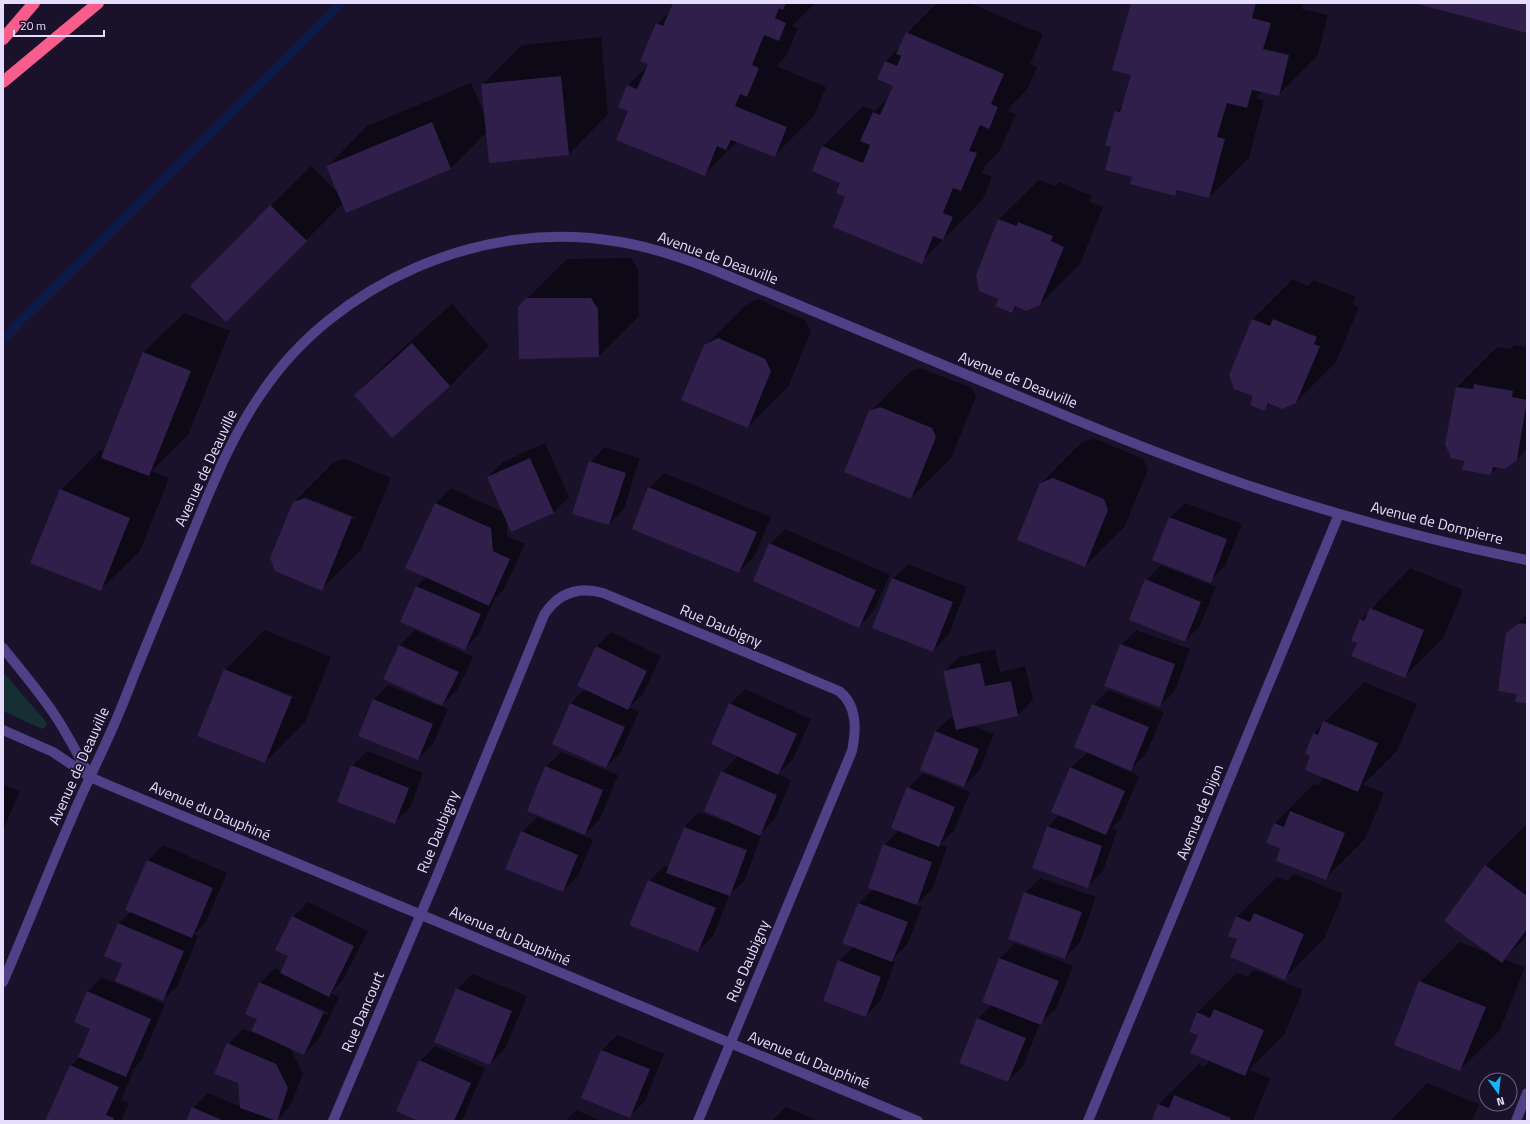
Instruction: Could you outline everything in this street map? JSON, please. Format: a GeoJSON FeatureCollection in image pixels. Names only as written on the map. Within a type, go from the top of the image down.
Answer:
{"type":"FeatureCollection","features":[{"type":"Feature","properties":{"kind":"highway"},"geometry":{"type":"LineString","coordinates":[[3,39],[34,3]]}},
{"type":"Feature","properties":{"kind":"highway"},"geometry":{"type":"LineString","coordinates":[[3,82],[98,3]]}},
{"type":"Feature","properties":{"kind":"street","name":"Avenue de Deauville"},"geometry":{"type":"LineString","coordinates":[[3,982],[70,820],[114,726],[197,522],[243,421],[274,375],[313,333],[349,304],[372,289],[420,265],[443,257],[496,243],[545,238],[590,238],[612,240],[635,245],[685,259],[1129,442],[1248,485],[1339,514]]}},
{"type":"Feature","properties":{"kind":"street","name":"Avenue de Dompierre"},"geometry":{"type":"LineString","coordinates":[[1339,514],[1457,545],[1527,560]]}},
{"type":"Feature","properties":{"kind":"street","name":"Avenue de Dijon"},"geometry":{"type":"LineString","coordinates":[[1088,1121],[1339,514]]}},
{"type":"Feature","properties":{"kind":"street","name":"Rue Daubigny"},"geometry":{"type":"LineString","coordinates":[[421,915],[544,615],[550,605],[568,593],[592,590],[603,592],[839,692],[849,702],[852,710],[855,728],[852,751],[698,1121]]}},
{"type":"Feature","properties":{"kind":"street"},"geometry":{"type":"LineString","coordinates":[[3,648],[35,687],[52,711],[66,732],[90,776]]}},
{"type":"Feature","properties":{"kind":"street","name":"Avenue du Dauphiné"},"geometry":{"type":"LineString","coordinates":[[3,730],[54,752],[90,776],[730,1044],[918,1121]]}},
{"type":"Feature","properties":{"kind":"street","name":"Rue Dancourt"},"geometry":{"type":"LineString","coordinates":[[334,1121],[421,915]]}},
{"type":"Feature","properties":{"kind":"street"},"geometry":{"type":"LineString","coordinates":[[1516,1121],[1527,1093]]}},
{"type":"Feature","properties":{"kind":"green space"},"geometry":{"type":"Polygon","coordinates":[[[3,672],[47,723],[42,729],[3,711],[3,672]]]}},
{"type":"Feature","properties":{"kind":"building"},"geometry":{"type":"Polygon","coordinates":[[[673,3],[786,3],[783,10],[779,8],[775,18],[786,23],[779,41],[764,35],[752,65],[759,68],[747,97],[740,94],[735,106],[787,127],[775,157],[731,140],[726,150],[717,146],[705,176],[616,140],[628,111],[618,107],[627,85],[637,89],[648,64],[640,61],[656,23],[663,26],[673,3]]]}},
{"type":"Feature","properties":{"kind":"building"},"geometry":{"type":"Polygon","coordinates":[[[1131,3],[1256,3],[1252,18],[1271,23],[1263,49],[1289,55],[1279,96],[1252,90],[1247,108],[1227,103],[1217,137],[1225,139],[1209,198],[1177,190],[1175,196],[1130,184],[1132,177],[1105,170],[1111,147],[1105,145],[1115,111],[1120,112],[1131,75],[1112,70],[1131,3]]]}},
{"type":"Feature","properties":{"kind":"building"},"geometry":{"type":"Polygon","coordinates":[[[1414,3],[1527,3],[1527,33],[1414,3]]]}},
{"type":"Feature","properties":{"kind":"building"},"geometry":{"type":"Polygon","coordinates":[[[906,32],[1004,74],[991,104],[998,107],[989,129],[980,125],[969,151],[977,153],[961,191],[953,188],[943,213],[953,217],[943,240],[933,236],[922,264],[833,227],[845,197],[836,193],[840,183],[812,171],[822,146],[863,163],[870,145],[860,141],[873,112],[880,115],[893,86],[877,79],[885,61],[897,66],[901,56],[896,54],[906,32]]]}},
{"type":"Feature","properties":{"kind":"building"},"geometry":{"type":"Polygon","coordinates":[[[561,76],[569,155],[489,163],[481,84],[561,76]]]}},
{"type":"Feature","properties":{"kind":"building"},"geometry":{"type":"Polygon","coordinates":[[[432,122],[451,169],[346,213],[326,166],[432,122]]]}},
{"type":"Feature","properties":{"kind":"building"},"geometry":{"type":"Polygon","coordinates":[[[270,205],[307,241],[226,322],[190,286],[270,205]]]}},
{"type":"Feature","properties":{"kind":"building"},"geometry":{"type":"Polygon","coordinates":[[[998,219],[1017,226],[1018,222],[1053,236],[1051,241],[1064,247],[1040,305],[1026,311],[1015,306],[1012,313],[995,306],[999,299],[979,291],[976,275],[998,219]]]}},
{"type":"Feature","properties":{"kind":"building"},"geometry":{"type":"Polygon","coordinates":[[[526,298],[591,298],[598,309],[599,357],[519,359],[518,307],[526,298]]]}},
{"type":"Feature","properties":{"kind":"building"},"geometry":{"type":"Polygon","coordinates":[[[1252,319],[1270,326],[1273,319],[1317,337],[1314,344],[1320,346],[1296,403],[1282,409],[1268,403],[1265,411],[1250,405],[1253,396],[1234,389],[1229,375],[1252,319]]]}},
{"type":"Feature","properties":{"kind":"building"},"geometry":{"type":"Polygon","coordinates":[[[718,338],[765,359],[771,371],[748,428],[681,400],[704,345],[718,338]]]}},
{"type":"Feature","properties":{"kind":"building"},"geometry":{"type":"Polygon","coordinates":[[[412,343],[450,386],[392,438],[354,395],[412,343]]]}},
{"type":"Feature","properties":{"kind":"building"},"geometry":{"type":"Polygon","coordinates":[[[143,352],[191,371],[149,476],[101,458],[143,352]]]}},
{"type":"Feature","properties":{"kind":"building"},"geometry":{"type":"Polygon","coordinates":[[[1474,384],[1513,391],[1512,397],[1527,400],[1517,460],[1505,469],[1493,467],[1491,475],[1462,470],[1464,461],[1451,458],[1445,444],[1456,387],[1473,389],[1474,384]]]}},
{"type":"Feature","properties":{"kind":"building"},"geometry":{"type":"Polygon","coordinates":[[[880,407],[932,428],[936,437],[911,499],[844,472],[869,411],[880,407]]]}},
{"type":"Feature","properties":{"kind":"building"},"geometry":{"type":"Polygon","coordinates":[[[530,458],[554,513],[511,532],[487,477],[530,458]]]}},
{"type":"Feature","properties":{"kind":"building"},"geometry":{"type":"Polygon","coordinates":[[[589,461],[626,473],[609,525],[572,514],[589,461]]]}},
{"type":"Feature","properties":{"kind":"building"},"geometry":{"type":"Polygon","coordinates":[[[1053,478],[1104,499],[1108,510],[1085,567],[1017,540],[1040,483],[1053,478]]]}},
{"type":"Feature","properties":{"kind":"building"},"geometry":{"type":"Polygon","coordinates":[[[648,487],[757,532],[739,573],[632,529],[648,487]]]}},
{"type":"Feature","properties":{"kind":"building"},"geometry":{"type":"Polygon","coordinates":[[[60,489],[130,518],[101,591],[30,563],[60,489]]]}},
{"type":"Feature","properties":{"kind":"building"},"geometry":{"type":"Polygon","coordinates":[[[305,498],[352,517],[322,591],[275,571],[270,558],[293,502],[305,498]]]}},
{"type":"Feature","properties":{"kind":"building"},"geometry":{"type":"Polygon","coordinates":[[[435,503],[491,528],[493,551],[510,559],[489,606],[405,568],[435,503]]]}},
{"type":"Feature","properties":{"kind":"building"},"geometry":{"type":"Polygon","coordinates":[[[1169,517],[1227,539],[1211,583],[1152,560],[1169,517]]]}},
{"type":"Feature","properties":{"kind":"building"},"geometry":{"type":"Polygon","coordinates":[[[769,543],[876,590],[859,628],[753,581],[769,543]]]}},
{"type":"Feature","properties":{"kind":"building"},"geometry":{"type":"Polygon","coordinates":[[[892,578],[953,602],[933,652],[872,628],[892,578]]]}},
{"type":"Feature","properties":{"kind":"building"},"geometry":{"type":"Polygon","coordinates":[[[1145,579],[1201,602],[1185,642],[1129,620],[1145,579]]]}},
{"type":"Feature","properties":{"kind":"building"},"geometry":{"type":"Polygon","coordinates":[[[416,586],[481,614],[465,650],[400,622],[416,586]]]}},
{"type":"Feature","properties":{"kind":"building"},"geometry":{"type":"Polygon","coordinates":[[[1370,608],[1424,630],[1405,678],[1351,656],[1357,643],[1351,641],[1360,619],[1364,621],[1370,608]]]}},
{"type":"Feature","properties":{"kind":"building"},"geometry":{"type":"Polygon","coordinates":[[[1519,623],[1527,624],[1527,703],[1515,702],[1517,694],[1498,691],[1506,633],[1519,623]]]}},
{"type":"Feature","properties":{"kind":"building"},"geometry":{"type":"Polygon","coordinates":[[[1120,644],[1175,664],[1160,707],[1104,686],[1120,644]]]}},
{"type":"Feature","properties":{"kind":"building"},"geometry":{"type":"Polygon","coordinates":[[[399,645],[459,672],[442,706],[383,679],[399,645]]]}},
{"type":"Feature","properties":{"kind":"building"},"geometry":{"type":"Polygon","coordinates":[[[596,646],[647,671],[628,710],[577,686],[596,646]]]}},
{"type":"Feature","properties":{"kind":"building"},"geometry":{"type":"Polygon","coordinates":[[[980,663],[985,686],[1011,681],[1018,716],[956,730],[943,671],[980,663]]]}},
{"type":"Feature","properties":{"kind":"building"},"geometry":{"type":"Polygon","coordinates":[[[224,669],[292,697],[265,763],[197,736],[224,669]]]}},
{"type":"Feature","properties":{"kind":"building"},"geometry":{"type":"Polygon","coordinates":[[[373,699],[433,724],[418,760],[358,736],[373,699]]]}},
{"type":"Feature","properties":{"kind":"building"},"geometry":{"type":"Polygon","coordinates":[[[570,703],[625,727],[606,768],[552,744],[570,703]]]}},
{"type":"Feature","properties":{"kind":"building"},"geometry":{"type":"Polygon","coordinates":[[[729,703],[797,734],[778,775],[711,744],[729,703]]]}},
{"type":"Feature","properties":{"kind":"building"},"geometry":{"type":"Polygon","coordinates":[[[1092,704],[1149,727],[1131,771],[1074,747],[1092,704]]]}},
{"type":"Feature","properties":{"kind":"building"},"geometry":{"type":"Polygon","coordinates":[[[1323,721],[1378,743],[1358,792],[1305,770],[1310,756],[1305,754],[1313,733],[1318,735],[1323,721]]]}},
{"type":"Feature","properties":{"kind":"building"},"geometry":{"type":"Polygon","coordinates":[[[935,731],[979,749],[964,787],[920,770],[935,731]]]}},
{"type":"Feature","properties":{"kind":"building"},"geometry":{"type":"Polygon","coordinates":[[[351,765],[409,788],[395,824],[337,802],[351,765]]]}},
{"type":"Feature","properties":{"kind":"building"},"geometry":{"type":"Polygon","coordinates":[[[545,766],[603,790],[585,835],[527,811],[545,766]]]}},
{"type":"Feature","properties":{"kind":"building"},"geometry":{"type":"Polygon","coordinates":[[[1070,767],[1125,791],[1106,835],[1051,812],[1070,767]]]}},
{"type":"Feature","properties":{"kind":"building"},"geometry":{"type":"Polygon","coordinates":[[[721,771],[777,795],[760,836],[704,811],[721,771]]]}},
{"type":"Feature","properties":{"kind":"building"},"geometry":{"type":"Polygon","coordinates":[[[907,787],[955,807],[939,847],[891,828],[907,787]]]}},
{"type":"Feature","properties":{"kind":"building"},"geometry":{"type":"Polygon","coordinates":[[[1290,811],[1345,833],[1326,880],[1276,861],[1280,848],[1266,843],[1274,823],[1284,827],[1290,811]]]}},
{"type":"Feature","properties":{"kind":"building"},"geometry":{"type":"Polygon","coordinates":[[[1047,826],[1102,846],[1088,888],[1032,868],[1047,826]]]}},
{"type":"Feature","properties":{"kind":"building"},"geometry":{"type":"Polygon","coordinates":[[[684,827],[747,850],[730,896],[666,873],[684,827]]]}},
{"type":"Feature","properties":{"kind":"building"},"geometry":{"type":"Polygon","coordinates":[[[521,831],[578,855],[563,892],[505,869],[521,831]]]}},
{"type":"Feature","properties":{"kind":"building"},"geometry":{"type":"Polygon","coordinates":[[[883,844],[932,862],[917,905],[868,888],[883,844]]]}},
{"type":"Feature","properties":{"kind":"building"},"geometry":{"type":"Polygon","coordinates":[[[147,860],[213,888],[192,938],[125,910],[147,860]]]}},
{"type":"Feature","properties":{"kind":"building"},"geometry":{"type":"Polygon","coordinates":[[[1485,865],[1527,896],[1527,929],[1502,963],[1444,921],[1485,865]]]}},
{"type":"Feature","properties":{"kind":"building"},"geometry":{"type":"Polygon","coordinates":[[[648,880],[716,908],[698,952],[629,925],[648,880]]]}},
{"type":"Feature","properties":{"kind":"building"},"geometry":{"type":"Polygon","coordinates":[[[1024,892],[1082,912],[1065,959],[1008,939],[1024,892]]]}},
{"type":"Feature","properties":{"kind":"building"},"geometry":{"type":"Polygon","coordinates":[[[858,903],[908,922],[892,962],[842,943],[858,903]]]}},
{"type":"Feature","properties":{"kind":"building"},"geometry":{"type":"Polygon","coordinates":[[[1254,913],[1304,934],[1285,980],[1230,957],[1237,939],[1228,936],[1236,916],[1250,922],[1254,913]]]}},
{"type":"Feature","properties":{"kind":"building"},"geometry":{"type":"Polygon","coordinates":[[[292,916],[354,946],[329,997],[280,973],[288,956],[275,950],[292,916]]]}},
{"type":"Feature","properties":{"kind":"building"},"geometry":{"type":"Polygon","coordinates":[[[118,923],[184,951],[163,1001],[115,981],[122,964],[104,956],[118,923]]]}},
{"type":"Feature","properties":{"kind":"building"},"geometry":{"type":"Polygon","coordinates":[[[999,958],[1059,981],[1041,1025],[982,1002],[999,958]]]}},
{"type":"Feature","properties":{"kind":"building"},"geometry":{"type":"Polygon","coordinates":[[[838,960],[881,977],[866,1017],[823,1001],[838,960]]]}},
{"type":"Feature","properties":{"kind":"building"},"geometry":{"type":"Polygon","coordinates":[[[1419,981],[1486,1007],[1460,1071],[1394,1045],[1419,981]]]}},
{"type":"Feature","properties":{"kind":"building"},"geometry":{"type":"Polygon","coordinates":[[[259,982],[324,1012],[304,1055],[251,1031],[257,1019],[245,1014],[259,982]]]}},
{"type":"Feature","properties":{"kind":"building"},"geometry":{"type":"Polygon","coordinates":[[[456,988],[512,1011],[490,1065],[434,1042],[456,988]]]}},
{"type":"Feature","properties":{"kind":"building"},"geometry":{"type":"Polygon","coordinates":[[[87,991],[151,1019],[126,1077],[78,1057],[90,1029],[74,1022],[87,991]]]}},
{"type":"Feature","properties":{"kind":"building"},"geometry":{"type":"Polygon","coordinates":[[[1214,1009],[1264,1030],[1245,1076],[1190,1053],[1198,1035],[1189,1032],[1197,1012],[1210,1018],[1214,1009]]]}},
{"type":"Feature","properties":{"kind":"building"},"geometry":{"type":"Polygon","coordinates":[[[977,1018],[1026,1038],[1008,1082],[959,1063],[977,1018]]]}},
{"type":"Feature","properties":{"kind":"building"},"geometry":{"type":"Polygon","coordinates":[[[227,1043],[276,1064],[288,1088],[277,1121],[240,1108],[238,1083],[214,1074],[227,1043]]]}},
{"type":"Feature","properties":{"kind":"building"},"geometry":{"type":"Polygon","coordinates":[[[601,1050],[650,1069],[630,1118],[581,1098],[601,1050]]]}},
{"type":"Feature","properties":{"kind":"building"},"geometry":{"type":"Polygon","coordinates":[[[419,1060],[471,1083],[454,1121],[419,1121],[396,1111],[419,1060]]]}},
{"type":"Feature","properties":{"kind":"building"},"geometry":{"type":"Polygon","coordinates":[[[70,1065],[119,1087],[106,1115],[114,1118],[113,1121],[45,1121],[70,1065]]]}},
{"type":"Feature","properties":{"kind":"building"},"geometry":{"type":"Polygon","coordinates":[[[1174,1095],[1231,1118],[1230,1121],[1157,1121],[1152,1119],[1158,1104],[1169,1108],[1174,1095]]]}},
{"type":"Feature","properties":{"kind":"building"},"geometry":{"type":"Polygon","coordinates":[[[192,1107],[224,1121],[186,1121],[192,1107]]]}},
{"type":"Feature","properties":{"kind":"waterway"},"geometry":{"type":"LineString","coordinates":[[3,339],[341,3]]}}]}
